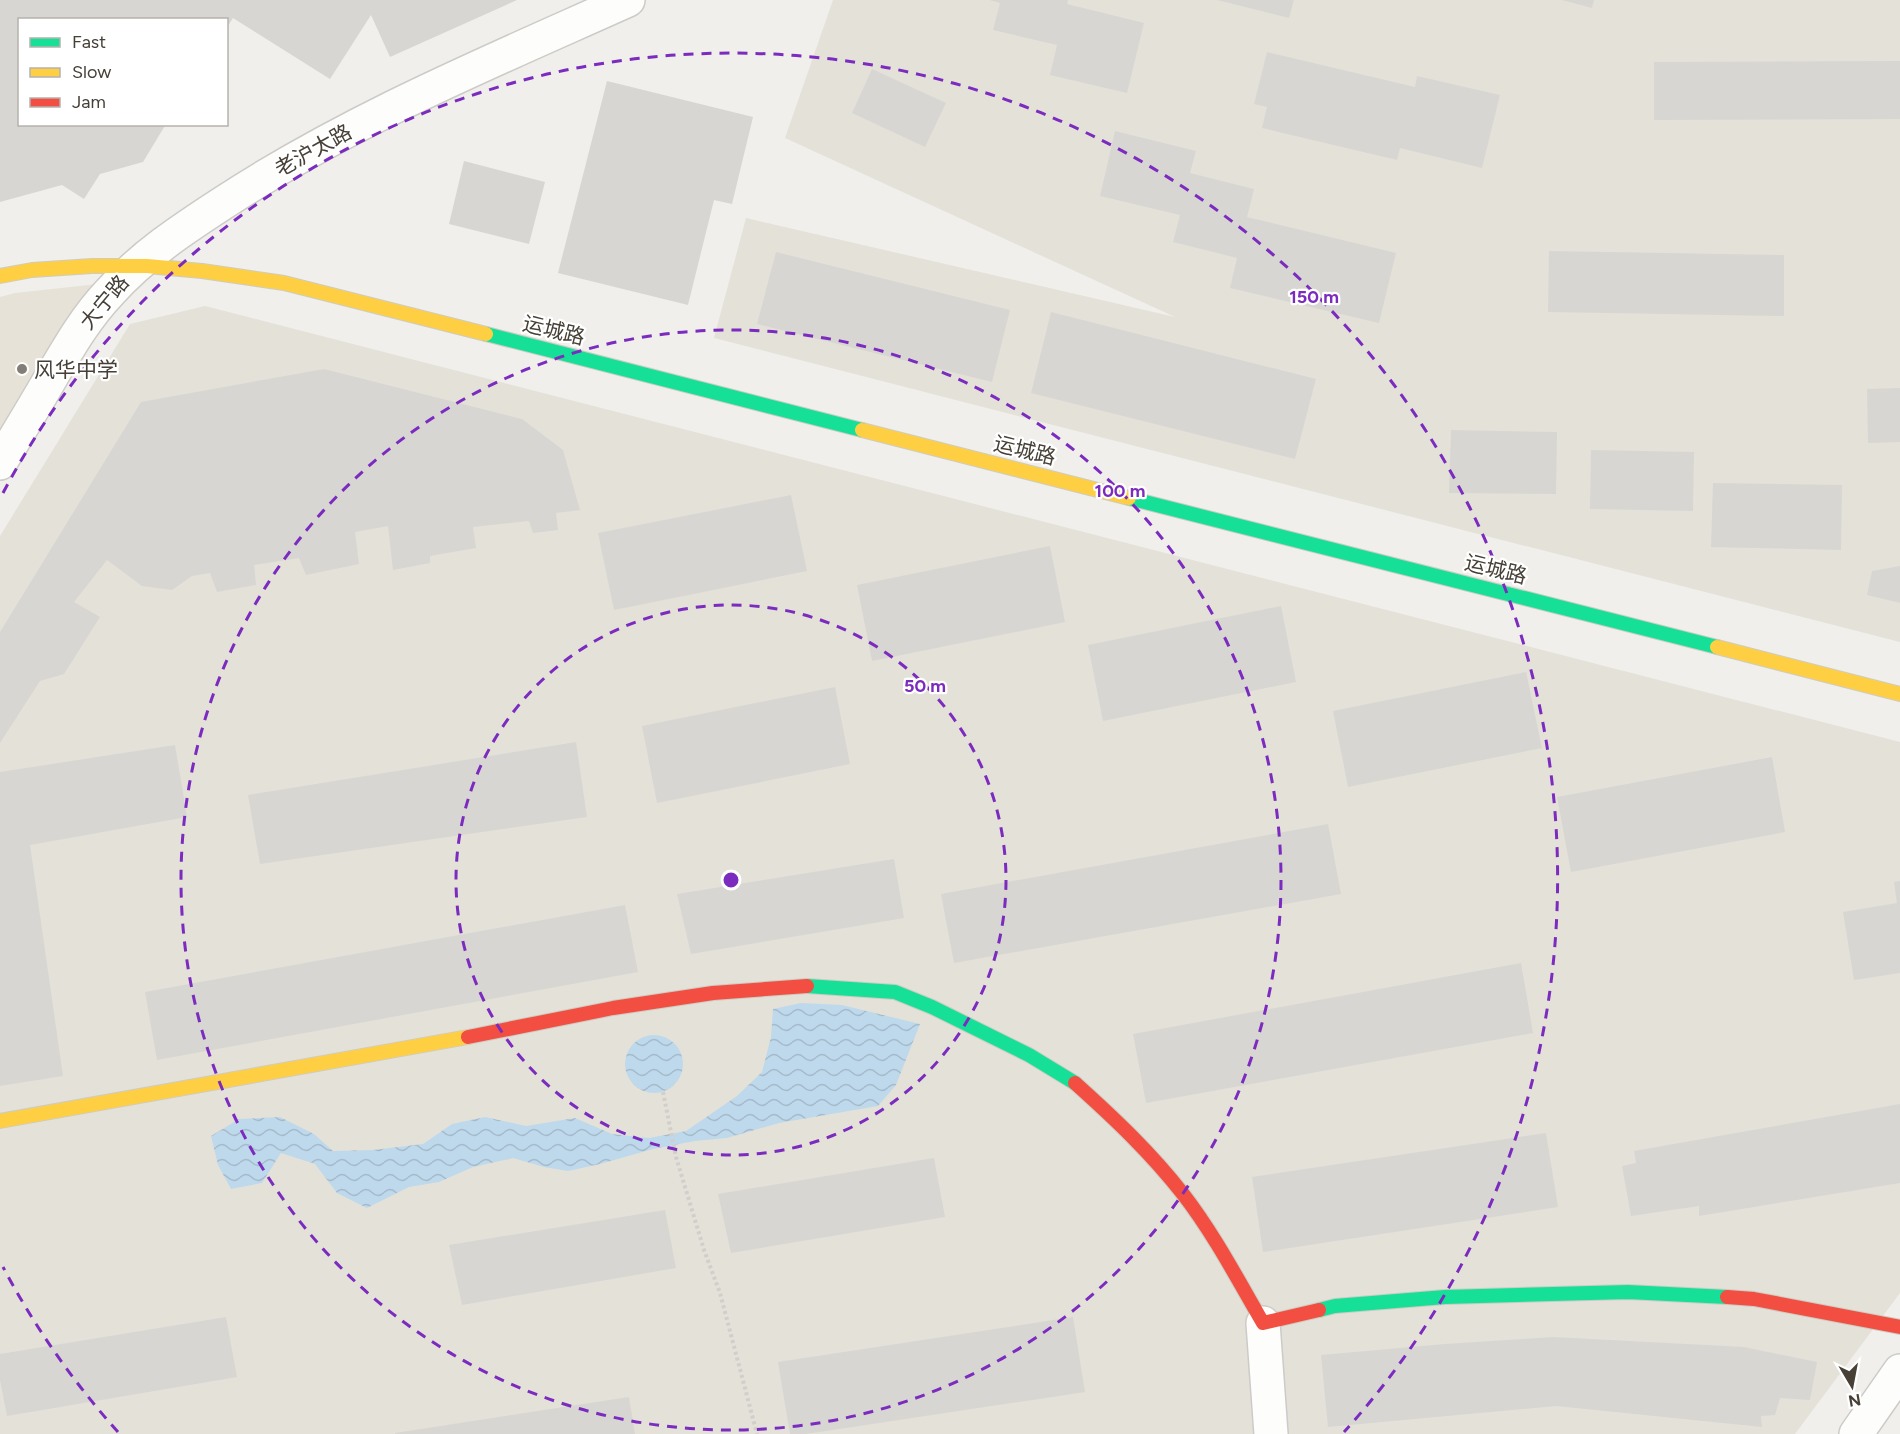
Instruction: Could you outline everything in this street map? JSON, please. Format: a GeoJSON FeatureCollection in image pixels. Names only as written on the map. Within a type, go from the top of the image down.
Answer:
{"type":"FeatureCollection","features":[{"type":"Feature","properties":{"kind":"street","name":"老沪太路"},"geometry":{"type":"LineString","coordinates":[[136,265],[244,189],[338,135],[480,66],[628,0]]}},
{"type":"Feature","properties":{"kind":"street"},"geometry":{"type":"LineString","coordinates":[[0,276],[92,265],[136,265]]}},
{"type":"Feature","properties":{"kind":"street","name":"大宁路"},"geometry":{"type":"LineString","coordinates":[[0,463],[87,319],[136,265]]}},
{"type":"Feature","properties":{"kind":"street","name":"运城路"},"geometry":{"type":"LineString","coordinates":[[136,265],[234,273],[284,283],[1900,694]]}},
{"type":"Feature","properties":{"kind":"street"},"geometry":{"type":"LineString","coordinates":[[0,1121],[492,1033],[613,1008],[713,993],[801,986],[896,992],[932,1007],[1029,1055],[1072,1081],[1122,1125],[1184,1195],[1263,1323],[1271,1434]]}},
{"type":"Feature","properties":{"kind":"street"},"geometry":{"type":"LineString","coordinates":[[1263,1323],[1335,1306],[1445,1297],[1628,1292],[1754,1299],[1900,1327]]}},
{"type":"Feature","properties":{"kind":"street"},"geometry":{"type":"LineString","coordinates":[[1856,1434],[1900,1371]]}},
{"type":"Feature","properties":{"kind":"path"},"geometry":{"type":"LineString","coordinates":[[663,1092],[676,1157],[704,1250],[720,1293],[757,1434]]}},
{"type":"Feature","properties":{"kind":"shaded area"},"geometry":{"type":"Polygon","coordinates":[[[833,0],[1900,0],[1900,642],[714,338],[746,218],[1175,317],[785,138],[833,0]]]}},
{"type":"Feature","properties":{"kind":"shaded area","name":"风华中学"},"geometry":{"type":"Polygon","coordinates":[[[98,284],[0,441],[0,297],[15,293],[98,284]]]}},
{"type":"Feature","properties":{"kind":"shaded area"},"geometry":{"type":"Polygon","coordinates":[[[205,306],[1900,742],[1900,1293],[1795,1434],[0,1434],[0,536],[130,324],[205,306]]]}},
{"type":"Feature","properties":{"kind":"water"},"geometry":{"type":"Polygon","coordinates":[[[801,1003],[842,1005],[920,1024],[896,1085],[878,1106],[779,1123],[727,1138],[653,1149],[568,1171],[513,1158],[473,1167],[439,1182],[409,1187],[367,1208],[337,1193],[315,1164],[281,1153],[262,1183],[231,1189],[218,1165],[211,1136],[239,1119],[280,1117],[314,1134],[333,1151],[373,1150],[423,1144],[452,1124],[485,1117],[526,1126],[575,1118],[612,1134],[649,1138],[686,1131],[737,1096],[762,1072],[771,1037],[773,1009],[801,1003]]]}},
{"type":"Feature","properties":{"kind":"water"},"geometry":{"type":"Polygon","coordinates":[[[648,1035],[660,1035],[675,1043],[683,1058],[683,1070],[675,1085],[660,1093],[648,1093],[633,1085],[625,1070],[625,1058],[633,1043],[648,1035]]]}},
{"type":"Feature","properties":{"kind":"building"},"geometry":{"type":"Polygon","coordinates":[[[0,0],[517,0],[390,57],[371,15],[330,79],[233,18],[228,26],[228,18],[18,18],[18,126],[165,126],[143,162],[100,174],[84,199],[62,185],[0,202],[0,0]]]}},
{"type":"Feature","properties":{"kind":"building"},"geometry":{"type":"Polygon","coordinates":[[[990,0],[1068,0],[1067,4],[1144,23],[1127,93],[1050,75],[1057,45],[993,30],[1000,3],[990,0]]]}},
{"type":"Feature","properties":{"kind":"building"},"geometry":{"type":"Polygon","coordinates":[[[1217,0],[1294,0],[1289,18],[1217,0]]]}},
{"type":"Feature","properties":{"kind":"building"},"geometry":{"type":"Polygon","coordinates":[[[1562,0],[1594,0],[1592,8],[1562,0]]]}},
{"type":"Feature","properties":{"kind":"building"},"geometry":{"type":"Polygon","coordinates":[[[1267,52],[1415,87],[1417,76],[1500,95],[1482,168],[1400,148],[1397,160],[1262,128],[1267,107],[1254,104],[1267,52]]]}},
{"type":"Feature","properties":{"kind":"building"},"geometry":{"type":"Polygon","coordinates":[[[1900,61],[1900,119],[1654,120],[1654,62],[1900,61]]]}},
{"type":"Feature","properties":{"kind":"building"},"geometry":{"type":"Polygon","coordinates":[[[872,69],[946,103],[925,147],[852,113],[872,69]]]}},
{"type":"Feature","properties":{"kind":"building"},"geometry":{"type":"Polygon","coordinates":[[[607,81],[753,117],[732,204],[714,200],[688,305],[558,273],[607,81]]]}},
{"type":"Feature","properties":{"kind":"building"},"geometry":{"type":"Polygon","coordinates":[[[1115,131],[1196,151],[1190,173],[1254,189],[1247,217],[1396,253],[1379,323],[1230,288],[1237,258],[1173,242],[1180,215],[1100,196],[1115,131]]]}},
{"type":"Feature","properties":{"kind":"building"},"geometry":{"type":"Polygon","coordinates":[[[464,161],[545,182],[529,244],[449,224],[464,161]]]}},
{"type":"Feature","properties":{"kind":"building"},"geometry":{"type":"Polygon","coordinates":[[[1549,251],[1784,255],[1784,316],[1548,312],[1549,251]]]}},
{"type":"Feature","properties":{"kind":"building"},"geometry":{"type":"Polygon","coordinates":[[[776,252],[1010,310],[992,382],[757,324],[776,252]]]}},
{"type":"Feature","properties":{"kind":"building"},"geometry":{"type":"Polygon","coordinates":[[[1051,312],[1316,379],[1295,459],[1031,393],[1051,312]]]}},
{"type":"Feature","properties":{"kind":"building"},"geometry":{"type":"Polygon","coordinates":[[[324,369],[522,419],[563,450],[580,510],[556,513],[558,530],[533,533],[529,521],[473,527],[476,548],[430,556],[430,563],[393,570],[388,526],[355,532],[359,564],[306,575],[299,558],[254,565],[256,585],[217,592],[210,573],[192,576],[172,590],[142,586],[107,560],[74,602],[100,617],[64,674],[40,681],[0,743],[0,632],[141,402],[324,369]]]}},
{"type":"Feature","properties":{"kind":"building"},"geometry":{"type":"Polygon","coordinates":[[[1900,388],[1900,442],[1868,443],[1867,389],[1900,388]]]}},
{"type":"Feature","properties":{"kind":"building"},"geometry":{"type":"Polygon","coordinates":[[[1451,430],[1557,432],[1556,494],[1449,493],[1451,430]]]}},
{"type":"Feature","properties":{"kind":"building"},"geometry":{"type":"Polygon","coordinates":[[[1591,450],[1694,452],[1693,511],[1590,509],[1591,450]]]}},
{"type":"Feature","properties":{"kind":"building"},"geometry":{"type":"Polygon","coordinates":[[[1713,483],[1842,485],[1841,550],[1711,547],[1713,483]]]}},
{"type":"Feature","properties":{"kind":"building"},"geometry":{"type":"Polygon","coordinates":[[[791,495],[807,571],[614,610],[598,533],[791,495]]]}},
{"type":"Feature","properties":{"kind":"building"},"geometry":{"type":"Polygon","coordinates":[[[1050,546],[1065,622],[872,661],[857,585],[1050,546]]]}},
{"type":"Feature","properties":{"kind":"building"},"geometry":{"type":"Polygon","coordinates":[[[1900,566],[1900,603],[1867,595],[1872,571],[1900,566]]]}},
{"type":"Feature","properties":{"kind":"building"},"geometry":{"type":"Polygon","coordinates":[[[1281,606],[1296,682],[1103,721],[1088,645],[1281,606]]]}},
{"type":"Feature","properties":{"kind":"building"},"geometry":{"type":"Polygon","coordinates":[[[1526,672],[1542,748],[1348,787],[1333,711],[1526,672]]]}},
{"type":"Feature","properties":{"kind":"building"},"geometry":{"type":"Polygon","coordinates":[[[835,687],[850,764],[657,803],[642,726],[835,687]]]}},
{"type":"Feature","properties":{"kind":"building"},"geometry":{"type":"Polygon","coordinates":[[[576,742],[587,817],[260,864],[248,795],[576,742]]]}},
{"type":"Feature","properties":{"kind":"building"},"geometry":{"type":"Polygon","coordinates":[[[175,745],[187,817],[30,845],[63,1076],[0,1086],[0,772],[175,745]]]}},
{"type":"Feature","properties":{"kind":"building"},"geometry":{"type":"Polygon","coordinates":[[[1772,757],[1785,832],[1571,872],[1557,797],[1772,757]]]}},
{"type":"Feature","properties":{"kind":"building"},"geometry":{"type":"Polygon","coordinates":[[[1328,824],[1341,894],[954,963],[941,894],[1328,824]]]}},
{"type":"Feature","properties":{"kind":"building"},"geometry":{"type":"Polygon","coordinates":[[[894,859],[904,918],[691,954],[677,894],[894,859]]]}},
{"type":"Feature","properties":{"kind":"building"},"geometry":{"type":"Polygon","coordinates":[[[1900,881],[1900,973],[1854,980],[1843,912],[1897,903],[1894,882],[1900,881]]]}},
{"type":"Feature","properties":{"kind":"building"},"geometry":{"type":"Polygon","coordinates":[[[625,905],[638,972],[157,1060],[145,992],[625,905]]]}},
{"type":"Feature","properties":{"kind":"building"},"geometry":{"type":"Polygon","coordinates":[[[1521,963],[1533,1033],[1146,1103],[1133,1034],[1521,963]]]}},
{"type":"Feature","properties":{"kind":"building"},"geometry":{"type":"Polygon","coordinates":[[[1900,1104],[1900,1183],[1699,1216],[1699,1206],[1631,1216],[1622,1166],[1636,1163],[1634,1151],[1900,1104]]]}},
{"type":"Feature","properties":{"kind":"building"},"geometry":{"type":"Polygon","coordinates":[[[1546,1133],[1558,1207],[1263,1252],[1252,1177],[1546,1133]]]}},
{"type":"Feature","properties":{"kind":"building"},"geometry":{"type":"Polygon","coordinates":[[[934,1158],[945,1217],[731,1253],[718,1194],[934,1158]]]}},
{"type":"Feature","properties":{"kind":"building"},"geometry":{"type":"Polygon","coordinates":[[[665,1210],[676,1268],[462,1305],[449,1245],[665,1210]]]}},
{"type":"Feature","properties":{"kind":"building"},"geometry":{"type":"Polygon","coordinates":[[[226,1317],[237,1377],[7,1416],[0,1380],[0,1354],[226,1317]]]}},
{"type":"Feature","properties":{"kind":"building"},"geometry":{"type":"Polygon","coordinates":[[[1073,1317],[1085,1392],[806,1434],[790,1434],[778,1362],[1073,1317]]]}},
{"type":"Feature","properties":{"kind":"building"},"geometry":{"type":"Polygon","coordinates":[[[1553,1337],[1744,1347],[1817,1362],[1810,1400],[1780,1398],[1775,1415],[1761,1416],[1762,1427],[1556,1406],[1328,1427],[1321,1355],[1553,1337]]]}},
{"type":"Feature","properties":{"kind":"building"},"geometry":{"type":"Polygon","coordinates":[[[629,1397],[635,1434],[395,1434],[395,1433],[629,1397]]]}},
{"type":"Feature","properties":{"kind":"traffic: fast"},"geometry":{"type":"LineString","coordinates":[[486,334],[862,430]]}},
{"type":"Feature","properties":{"kind":"traffic: fast"},"geometry":{"type":"LineString","coordinates":[[1129,498],[1717,647]]}},
{"type":"Feature","properties":{"kind":"traffic: fast"},"geometry":{"type":"LineString","coordinates":[[807,986],[895,992],[932,1007],[1029,1055],[1075,1083]]}},
{"type":"Feature","properties":{"kind":"traffic: fast"},"geometry":{"type":"LineString","coordinates":[[1319,1310],[1335,1306],[1445,1297],[1628,1292],[1727,1297]]}},
{"type":"Feature","properties":{"kind":"traffic: slow"},"geometry":{"type":"LineString","coordinates":[[0,276],[32,270],[92,266],[147,266],[202,271],[284,283],[486,334]]}},
{"type":"Feature","properties":{"kind":"traffic: slow"},"geometry":{"type":"LineString","coordinates":[[862,430],[1129,498]]}},
{"type":"Feature","properties":{"kind":"traffic: slow"},"geometry":{"type":"LineString","coordinates":[[1717,647],[1900,694]]}},
{"type":"Feature","properties":{"kind":"traffic: slow"},"geometry":{"type":"LineString","coordinates":[[0,1121],[468,1037]]}},
{"type":"Feature","properties":{"kind":"traffic: jam"},"geometry":{"type":"LineString","coordinates":[[468,1037],[613,1008],[713,993],[807,986]]}},
{"type":"Feature","properties":{"kind":"traffic: jam"},"geometry":{"type":"LineString","coordinates":[[1075,1083],[1132,1136],[1183,1194],[1215,1241],[1263,1323],[1319,1310]]}},
{"type":"Feature","properties":{"kind":"traffic: jam"},"geometry":{"type":"LineString","coordinates":[[1727,1297],[1754,1299],[1900,1327]]}},
{"type":"Feature","properties":{"kind":"place","name":"风华中学"},"geometry":{"type":"Point","coordinates":[22,369]}}]}
